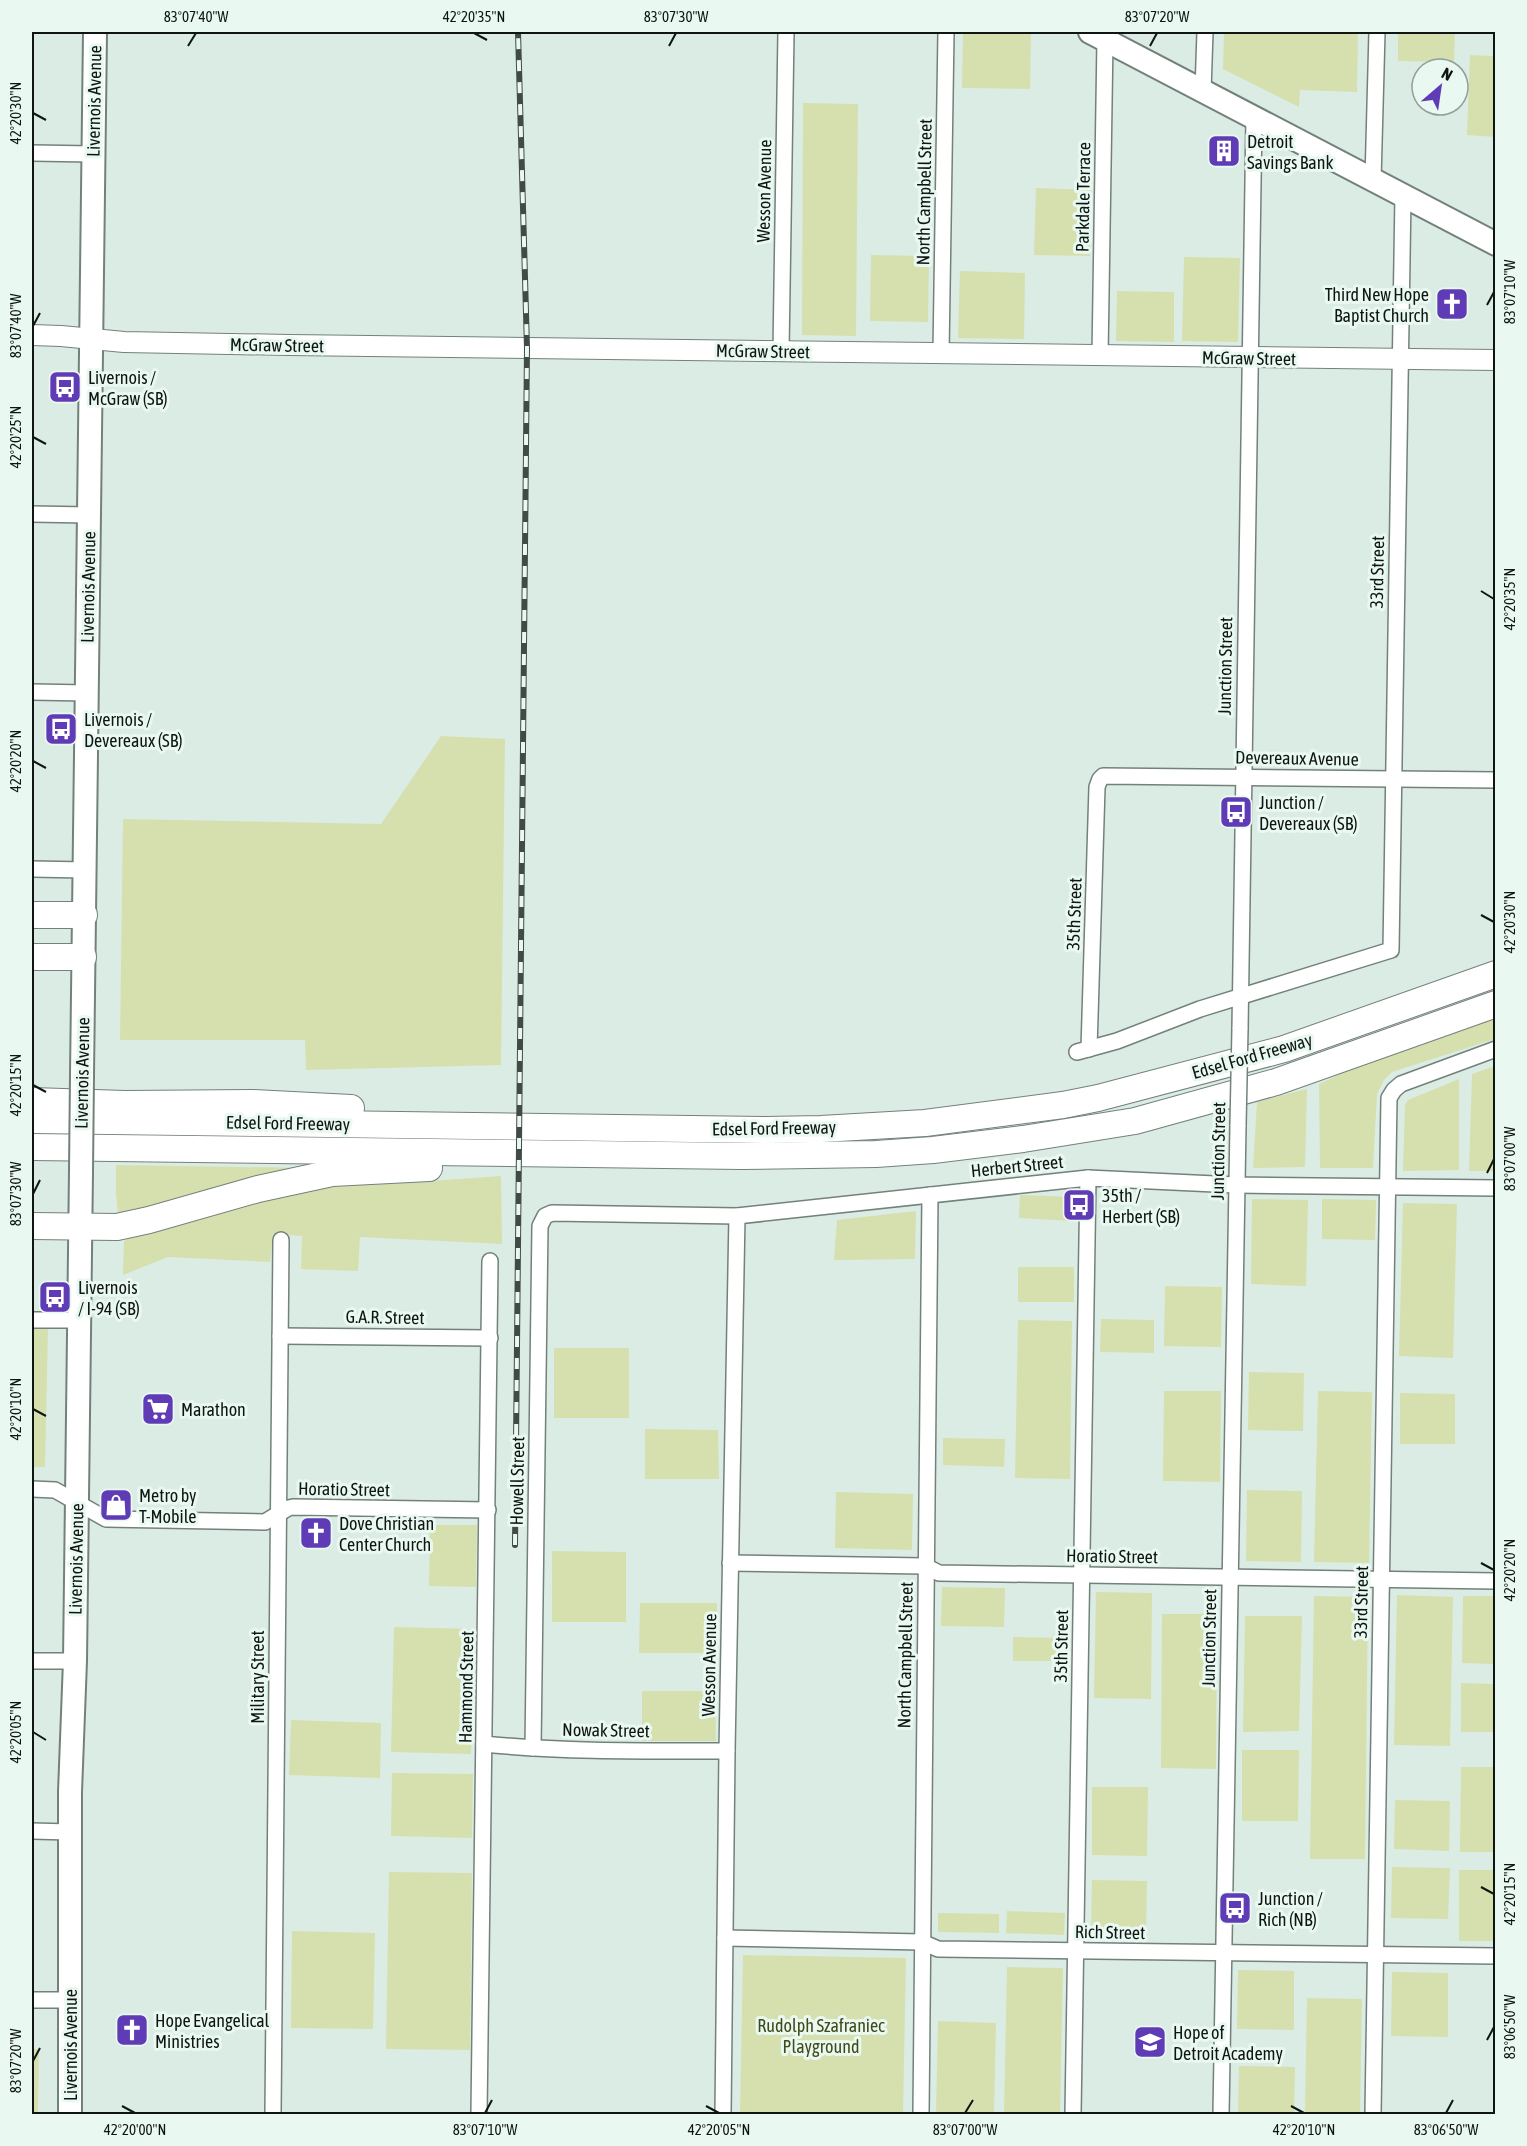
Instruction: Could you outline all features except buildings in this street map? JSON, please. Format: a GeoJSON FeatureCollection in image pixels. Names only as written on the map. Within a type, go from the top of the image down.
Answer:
{"type":"FeatureCollection","features":[{"type":"Feature","properties":{"kind":"highway"},"geometry":{"type":"LineString","coordinates":[[32,915],[84,915]]}},
{"type":"Feature","properties":{"kind":"highway"},"geometry":{"type":"LineString","coordinates":[[32,957],[83,957]]}},
{"type":"Feature","properties":{"kind":"highway"},"geometry":{"type":"LineString","coordinates":[[1420,1000],[1457,975],[1496,958]]}},
{"type":"Feature","properties":{"kind":"highway","name":"Edsel Ford Freeway"},"geometry":{"type":"LineString","coordinates":[[32,1120],[821,1129],[925,1123],[1063,1105],[1260,1056],[1496,974]]}},
{"type":"Feature","properties":{"kind":"highway","name":"Edsel Ford Freeway"},"geometry":{"type":"LineString","coordinates":[[32,1147],[742,1156],[876,1154],[933,1150],[1136,1121],[1276,1082],[1496,1004]]}},
{"type":"Feature","properties":{"kind":"highway"},"geometry":{"type":"LineString","coordinates":[[32,1101],[124,1104],[253,1102],[480,1113],[551,1126]]}},
{"type":"Feature","properties":{"kind":"highway"},"geometry":{"type":"LineString","coordinates":[[32,1226],[80,1220],[117,1227],[258,1189],[332,1173],[553,1163],[594,1155]]}},
{"type":"Feature","properties":{"kind":"main road","name":"Livernois Avenue"},"geometry":{"type":"LineString","coordinates":[[70,2115],[70,1832],[75,1661],[95,32]]}},
{"type":"Feature","properties":{"kind":"main road"},"geometry":{"type":"LineString","coordinates":[[1098,36],[1496,244]]}},
{"type":"Feature","properties":{"kind":"street","name":"Wesson Avenue"},"geometry":{"type":"LineString","coordinates":[[781,351],[786,32]]}},
{"type":"Feature","properties":{"kind":"street","name":"North Campbell Street"},"geometry":{"type":"LineString","coordinates":[[941,353],[946,32]]}},
{"type":"Feature","properties":{"kind":"street"},"geometry":{"type":"LineString","coordinates":[[1203,91],[1205,32]]}},
{"type":"Feature","properties":{"kind":"street"},"geometry":{"type":"LineString","coordinates":[[1373,180],[1377,32]]}},
{"type":"Feature","properties":{"kind":"street","name":"Parkdale Terrace"},"geometry":{"type":"LineString","coordinates":[[1098,36],[1100,356]]}},
{"type":"Feature","properties":{"kind":"street","name":"Junction Street"},"geometry":{"type":"LineString","coordinates":[[1221,2115],[1254,117]]}},
{"type":"Feature","properties":{"kind":"street"},"geometry":{"type":"LineString","coordinates":[[32,153],[93,154]]}},
{"type":"Feature","properties":{"kind":"street","name":"33rd Street"},"geometry":{"type":"LineString","coordinates":[[1239,997],[1391,950],[1403,195]]}},
{"type":"Feature","properties":{"kind":"street","name":"McGraw Street"},"geometry":{"type":"LineString","coordinates":[[32,335],[124,342],[289,345],[1496,360]]}},
{"type":"Feature","properties":{"kind":"street"},"geometry":{"type":"LineString","coordinates":[[32,514],[89,515]]}},
{"type":"Feature","properties":{"kind":"street"},"geometry":{"type":"LineString","coordinates":[[32,692],[87,693]]}},
{"type":"Feature","properties":{"kind":"street","name":"Devereaux Avenue"},"geometry":{"type":"LineString","coordinates":[[1100,779],[1108,775],[1496,780]]}},
{"type":"Feature","properties":{"kind":"street","name":"35th Street"},"geometry":{"type":"LineString","coordinates":[[1100,779],[1097,788],[1083,1051],[1239,997]]}},
{"type":"Feature","properties":{"kind":"street"},"geometry":{"type":"LineString","coordinates":[[32,869],[85,870]]}},
{"type":"Feature","properties":{"kind":"street","name":"33rd Street"},"geometry":{"type":"LineString","coordinates":[[1373,2115],[1389,1098],[1401,1084],[1496,1049]]}},
{"type":"Feature","properties":{"kind":"street","name":"35th Street"},"geometry":{"type":"LineString","coordinates":[[1072,2115],[1088,1178]]}},
{"type":"Feature","properties":{"kind":"street","name":"Herbert Street"},"geometry":{"type":"LineString","coordinates":[[545,1216],[552,1213],[737,1216],[1088,1178],[1236,1185],[1496,1188]]}},
{"type":"Feature","properties":{"kind":"street","name":"North Campbell Street"},"geometry":{"type":"LineString","coordinates":[[921,2115],[930,1195]]}},
{"type":"Feature","properties":{"kind":"street","name":"Howell Street"},"geometry":{"type":"LineString","coordinates":[[533,1748],[540,1226],[545,1216]]}},
{"type":"Feature","properties":{"kind":"street","name":"Wesson Avenue"},"geometry":{"type":"LineString","coordinates":[[723,2115],[737,1216]]}},
{"type":"Feature","properties":{"kind":"street","name":"Military Street"},"geometry":{"type":"LineString","coordinates":[[273,2115],[280,1240]]}},
{"type":"Feature","properties":{"kind":"street","name":"Hammond Street"},"geometry":{"type":"LineString","coordinates":[[479,2115],[490,1261]]}},
{"type":"Feature","properties":{"kind":"street"},"geometry":{"type":"LineString","coordinates":[[32,1320],[79,1320]]}},
{"type":"Feature","properties":{"kind":"street","name":"G.A.R. Street"},"geometry":{"type":"LineString","coordinates":[[280,1336],[490,1338]]}},
{"type":"Feature","properties":{"kind":"street","name":"Horatio Street"},"geometry":{"type":"LineString","coordinates":[[32,1489],[55,1490],[106,1519],[265,1522],[293,1507],[488,1510]]}},
{"type":"Feature","properties":{"kind":"street","name":"Horatio Street"},"geometry":{"type":"LineString","coordinates":[[730,1563],[926,1566],[939,1573],[1496,1581]]}},
{"type":"Feature","properties":{"kind":"street"},"geometry":{"type":"LineString","coordinates":[[32,1661],[75,1661]]}},
{"type":"Feature","properties":{"kind":"street","name":"Nowak Street"},"geometry":{"type":"LineString","coordinates":[[484,1744],[533,1748],[727,1751]]}},
{"type":"Feature","properties":{"kind":"street"},"geometry":{"type":"LineString","coordinates":[[32,1832],[70,1832]]}},
{"type":"Feature","properties":{"kind":"street","name":"Rich Street"},"geometry":{"type":"LineString","coordinates":[[725,1938],[921,1942],[938,1949],[1496,1956]]}},
{"type":"Feature","properties":{"kind":"street"},"geometry":{"type":"LineString","coordinates":[[32,2000],[71,2000]]}},
{"type":"Feature","properties":{"kind":"green space"},"geometry":{"type":"Polygon","coordinates":[[[963,32],[1031,32],[1030,89],[962,88],[963,32]]]}},
{"type":"Feature","properties":{"kind":"green space"},"geometry":{"type":"Polygon","coordinates":[[[1224,32],[1358,32],[1357,92],[1300,90],[1299,107],[1223,69],[1224,32]]]}},
{"type":"Feature","properties":{"kind":"green space"},"geometry":{"type":"Polygon","coordinates":[[[1398,32],[1455,32],[1454,57],[1410,57],[1410,61],[1398,61],[1398,32]]]}},
{"type":"Feature","properties":{"kind":"green space"},"geometry":{"type":"Polygon","coordinates":[[[1470,55],[1495,56],[1495,137],[1467,135],[1468,117],[1470,117],[1470,55]]]}},
{"type":"Feature","properties":{"kind":"green space"},"geometry":{"type":"Polygon","coordinates":[[[803,103],[858,104],[856,336],[802,335],[803,103]]]}},
{"type":"Feature","properties":{"kind":"green space"},"geometry":{"type":"Polygon","coordinates":[[[1036,188],[1091,190],[1090,256],[1034,255],[1036,188]]]}},
{"type":"Feature","properties":{"kind":"green space"},"geometry":{"type":"Polygon","coordinates":[[[871,255],[929,256],[928,322],[870,321],[871,255]]]}},
{"type":"Feature","properties":{"kind":"green space"},"geometry":{"type":"Polygon","coordinates":[[[1184,257],[1240,258],[1238,342],[1182,341],[1184,257]]]}},
{"type":"Feature","properties":{"kind":"green space"},"geometry":{"type":"Polygon","coordinates":[[[960,271],[1025,273],[1024,339],[958,338],[960,271]]]}},
{"type":"Feature","properties":{"kind":"green space"},"geometry":{"type":"Polygon","coordinates":[[[1117,291],[1174,292],[1174,342],[1116,341],[1117,291]]]}},
{"type":"Feature","properties":{"kind":"green space"},"geometry":{"type":"Polygon","coordinates":[[[441,736],[505,739],[501,1065],[306,1070],[305,1040],[120,1040],[123,819],[381,824],[441,736]]]}},
{"type":"Feature","properties":{"kind":"green space"},"geometry":{"type":"Polygon","coordinates":[[[1495,1018],[1495,1039],[1392,1072],[1384,1080],[1377,1094],[1373,1168],[1320,1168],[1319,1084],[1372,1059],[1495,1018]]]}},
{"type":"Feature","properties":{"kind":"green space"},"geometry":{"type":"Polygon","coordinates":[[[1495,1066],[1495,1171],[1469,1171],[1472,1074],[1495,1066]]]}},
{"type":"Feature","properties":{"kind":"green space"},"geometry":{"type":"Polygon","coordinates":[[[1459,1079],[1459,1170],[1403,1171],[1405,1105],[1408,1100],[1459,1079]]]}},
{"type":"Feature","properties":{"kind":"green space"},"geometry":{"type":"Polygon","coordinates":[[[1307,1089],[1305,1167],[1253,1168],[1257,1102],[1307,1089]]]}},
{"type":"Feature","properties":{"kind":"green space"},"geometry":{"type":"Polygon","coordinates":[[[116,1165],[311,1168],[141,1212],[118,1214],[116,1165]]]}},
{"type":"Feature","properties":{"kind":"green space"},"geometry":{"type":"Polygon","coordinates":[[[501,1176],[502,1244],[360,1237],[358,1271],[301,1269],[302,1236],[273,1234],[270,1262],[168,1257],[123,1275],[124,1241],[131,1236],[285,1191],[373,1180],[373,1185],[501,1176]]]}},
{"type":"Feature","properties":{"kind":"green space"},"geometry":{"type":"Polygon","coordinates":[[[1020,1195],[1075,1197],[1074,1221],[1019,1218],[1020,1195]]]}},
{"type":"Feature","properties":{"kind":"green space"},"geometry":{"type":"Polygon","coordinates":[[[1252,1199],[1308,1200],[1306,1286],[1251,1284],[1252,1199]]]}},
{"type":"Feature","properties":{"kind":"green space"},"geometry":{"type":"Polygon","coordinates":[[[1322,1199],[1376,1200],[1375,1240],[1322,1239],[1322,1199]]]}},
{"type":"Feature","properties":{"kind":"green space"},"geometry":{"type":"Polygon","coordinates":[[[1403,1203],[1457,1204],[1453,1358],[1399,1356],[1403,1203]]]}},
{"type":"Feature","properties":{"kind":"green space"},"geometry":{"type":"Polygon","coordinates":[[[916,1211],[915,1259],[834,1260],[837,1220],[916,1211]]]}},
{"type":"Feature","properties":{"kind":"green space"},"geometry":{"type":"Polygon","coordinates":[[[1018,1267],[1074,1267],[1074,1302],[1018,1302],[1018,1267]]]}},
{"type":"Feature","properties":{"kind":"green space"},"geometry":{"type":"Polygon","coordinates":[[[1165,1286],[1222,1287],[1221,1347],[1164,1346],[1165,1286]]]}},
{"type":"Feature","properties":{"kind":"green space"},"geometry":{"type":"Polygon","coordinates":[[[1101,1319],[1154,1320],[1154,1353],[1100,1352],[1101,1319]]]}},
{"type":"Feature","properties":{"kind":"green space"},"geometry":{"type":"Polygon","coordinates":[[[1018,1320],[1072,1321],[1070,1479],[1015,1478],[1018,1320]]]}},
{"type":"Feature","properties":{"kind":"green space"},"geometry":{"type":"Polygon","coordinates":[[[32,1327],[48,1328],[45,1467],[32,1467],[32,1327]]]}},
{"type":"Feature","properties":{"kind":"green space"},"geometry":{"type":"Polygon","coordinates":[[[554,1348],[629,1348],[629,1418],[554,1418],[554,1348]]]}},
{"type":"Feature","properties":{"kind":"green space"},"geometry":{"type":"Polygon","coordinates":[[[1249,1372],[1304,1373],[1303,1431],[1248,1430],[1249,1372]]]}},
{"type":"Feature","properties":{"kind":"green space"},"geometry":{"type":"Polygon","coordinates":[[[1164,1391],[1221,1391],[1220,1482],[1163,1481],[1164,1391]]]}},
{"type":"Feature","properties":{"kind":"green space"},"geometry":{"type":"Polygon","coordinates":[[[1318,1391],[1372,1392],[1369,1563],[1314,1562],[1318,1391]]]}},
{"type":"Feature","properties":{"kind":"green space"},"geometry":{"type":"Polygon","coordinates":[[[1400,1393],[1455,1394],[1455,1444],[1400,1444],[1400,1393]]]}},
{"type":"Feature","properties":{"kind":"green space"},"geometry":{"type":"Polygon","coordinates":[[[645,1429],[718,1430],[719,1479],[645,1479],[645,1429]]]}},
{"type":"Feature","properties":{"kind":"green space"},"geometry":{"type":"Polygon","coordinates":[[[943,1438],[1005,1439],[1004,1467],[943,1465],[943,1438]]]}},
{"type":"Feature","properties":{"kind":"green space"},"geometry":{"type":"Polygon","coordinates":[[[1247,1490],[1302,1491],[1301,1562],[1246,1561],[1247,1490]]]}},
{"type":"Feature","properties":{"kind":"green space"},"geometry":{"type":"Polygon","coordinates":[[[836,1492],[913,1494],[912,1550],[835,1548],[836,1492]]]}},
{"type":"Feature","properties":{"kind":"green space"},"geometry":{"type":"Polygon","coordinates":[[[430,1525],[477,1525],[476,1587],[429,1586],[430,1525]]]}},
{"type":"Feature","properties":{"kind":"green space"},"geometry":{"type":"Polygon","coordinates":[[[552,1551],[626,1552],[626,1622],[552,1622],[552,1551]]]}},
{"type":"Feature","properties":{"kind":"green space"},"geometry":{"type":"Polygon","coordinates":[[[942,1587],[1005,1588],[1004,1627],[941,1626],[942,1587]]]}},
{"type":"Feature","properties":{"kind":"green space"},"geometry":{"type":"Polygon","coordinates":[[[1096,1592],[1152,1593],[1151,1699],[1094,1698],[1096,1592]]]}},
{"type":"Feature","properties":{"kind":"green space"},"geometry":{"type":"Polygon","coordinates":[[[1397,1595],[1453,1597],[1450,1746],[1394,1745],[1397,1595]]]}},
{"type":"Feature","properties":{"kind":"green space"},"geometry":{"type":"Polygon","coordinates":[[[1314,1596],[1368,1597],[1365,1859],[1310,1859],[1314,1596]]]}},
{"type":"Feature","properties":{"kind":"green space"},"geometry":{"type":"Polygon","coordinates":[[[1463,1596],[1495,1596],[1495,1664],[1462,1663],[1463,1596]]]}},
{"type":"Feature","properties":{"kind":"green space"},"geometry":{"type":"Polygon","coordinates":[[[640,1603],[717,1603],[717,1653],[639,1653],[640,1603]]]}},
{"type":"Feature","properties":{"kind":"green space"},"geometry":{"type":"Polygon","coordinates":[[[1162,1614],[1217,1614],[1216,1769],[1161,1768],[1162,1614]]]}},
{"type":"Feature","properties":{"kind":"green space"},"geometry":{"type":"Polygon","coordinates":[[[1245,1616],[1302,1616],[1299,1731],[1243,1732],[1245,1616]]]}},
{"type":"Feature","properties":{"kind":"green space"},"geometry":{"type":"Polygon","coordinates":[[[394,1627],[474,1629],[471,1754],[391,1752],[394,1627]]]}},
{"type":"Feature","properties":{"kind":"green space"},"geometry":{"type":"Polygon","coordinates":[[[1013,1637],[1068,1638],[1068,1661],[1013,1661],[1013,1637]]]}},
{"type":"Feature","properties":{"kind":"green space"},"geometry":{"type":"Polygon","coordinates":[[[1461,1683],[1495,1684],[1495,1732],[1461,1732],[1461,1683]]]}},
{"type":"Feature","properties":{"kind":"green space"},"geometry":{"type":"Polygon","coordinates":[[[642,1691],[715,1691],[716,1741],[642,1741],[642,1691]]]}},
{"type":"Feature","properties":{"kind":"green space"},"geometry":{"type":"Polygon","coordinates":[[[291,1720],[381,1723],[380,1778],[289,1775],[291,1720]]]}},
{"type":"Feature","properties":{"kind":"green space"},"geometry":{"type":"Polygon","coordinates":[[[1242,1750],[1299,1750],[1298,1821],[1242,1821],[1242,1750]]]}},
{"type":"Feature","properties":{"kind":"green space"},"geometry":{"type":"Polygon","coordinates":[[[1461,1767],[1495,1767],[1495,1852],[1460,1852],[1461,1767]]]}},
{"type":"Feature","properties":{"kind":"green space"},"geometry":{"type":"Polygon","coordinates":[[[392,1773],[473,1774],[472,1838],[391,1836],[392,1773]]]}},
{"type":"Feature","properties":{"kind":"green space"},"geometry":{"type":"Polygon","coordinates":[[[1092,1787],[1148,1787],[1147,1856],[1092,1855],[1092,1787]]]}},
{"type":"Feature","properties":{"kind":"green space"},"geometry":{"type":"Polygon","coordinates":[[[1395,1800],[1450,1801],[1449,1851],[1394,1849],[1395,1800]]]}},
{"type":"Feature","properties":{"kind":"green space"},"geometry":{"type":"Polygon","coordinates":[[[1392,1867],[1450,1868],[1448,1919],[1391,1918],[1392,1867]]]}},
{"type":"Feature","properties":{"kind":"green space"},"geometry":{"type":"Polygon","coordinates":[[[1459,1870],[1495,1870],[1495,1941],[1459,1941],[1459,1870]]]}},
{"type":"Feature","properties":{"kind":"green space"},"geometry":{"type":"Polygon","coordinates":[[[389,1872],[472,1873],[470,2050],[386,2049],[389,1872]]]}},
{"type":"Feature","properties":{"kind":"green space"},"geometry":{"type":"Polygon","coordinates":[[[1092,1880],[1147,1881],[1146,1933],[1091,1932],[1092,1880]]]}},
{"type":"Feature","properties":{"kind":"green space"},"geometry":{"type":"Polygon","coordinates":[[[1007,1911],[1065,1913],[1064,1935],[1006,1933],[1007,1911]]]}},
{"type":"Feature","properties":{"kind":"green space"},"geometry":{"type":"Polygon","coordinates":[[[938,1913],[999,1914],[999,1933],[938,1932],[938,1913]]]}},
{"type":"Feature","properties":{"kind":"green space"},"geometry":{"type":"Polygon","coordinates":[[[292,1931],[375,1933],[373,2029],[291,2028],[292,1931]]]}},
{"type":"Feature","properties":{"kind":"green space","name":"Rudolph Szafraniec Playground"},"geometry":{"type":"Polygon","coordinates":[[[743,1955],[906,1958],[903,2114],[740,2114],[743,1955]]]}},
{"type":"Feature","properties":{"kind":"green space"},"geometry":{"type":"Polygon","coordinates":[[[1007,1967],[1063,1968],[1060,2114],[1004,2114],[1007,1967]]]}},
{"type":"Feature","properties":{"kind":"green space"},"geometry":{"type":"Polygon","coordinates":[[[1238,1970],[1294,1971],[1294,2030],[1237,2029],[1238,1970]]]}},
{"type":"Feature","properties":{"kind":"green space"},"geometry":{"type":"Polygon","coordinates":[[[1392,1972],[1448,1973],[1448,2037],[1391,2036],[1392,1972]]]}},
{"type":"Feature","properties":{"kind":"green space"},"geometry":{"type":"Polygon","coordinates":[[[1307,1998],[1362,1999],[1360,2114],[1305,2114],[1307,1998]]]}},
{"type":"Feature","properties":{"kind":"green space"},"geometry":{"type":"Polygon","coordinates":[[[938,2021],[996,2023],[994,2114],[936,2114],[938,2021]]]}},
{"type":"Feature","properties":{"kind":"green space"},"geometry":{"type":"Polygon","coordinates":[[[32,2049],[39,2049],[38,2114],[32,2114],[32,2049]]]}},
{"type":"Feature","properties":{"kind":"green space"},"geometry":{"type":"Polygon","coordinates":[[[1239,2066],[1295,2067],[1294,2114],[1238,2114],[1239,2066]]]}},
{"type":"Feature","properties":{"kind":"railway"},"geometry":{"type":"LineString","coordinates":[[515,1545],[527,348],[518,32]]}},
{"type":"Feature","properties":{"kind":"place","name":"Detroit Savings Bank"},"geometry":{"type":"Point","coordinates":[1224,151]}},
{"type":"Feature","properties":{"kind":"place","name":"Third New Hope Baptist Church"},"geometry":{"type":"Point","coordinates":[1452,304]}},
{"type":"Feature","properties":{"kind":"place","name":"Livernois / McGraw (SB)"},"geometry":{"type":"Point","coordinates":[65,387]}},
{"type":"Feature","properties":{"kind":"place","name":"Livernois / Devereaux (SB)"},"geometry":{"type":"Point","coordinates":[61,729]}},
{"type":"Feature","properties":{"kind":"place","name":"Junction / Devereaux (SB)"},"geometry":{"type":"Point","coordinates":[1236,812]}},
{"type":"Feature","properties":{"kind":"place","name":"35th / Herbert (SB)"},"geometry":{"type":"Point","coordinates":[1079,1205]}},
{"type":"Feature","properties":{"kind":"place","name":"Livernois / I-94 (SB)"},"geometry":{"type":"Point","coordinates":[55,1297]}},
{"type":"Feature","properties":{"kind":"place","name":"Marathon"},"geometry":{"type":"Point","coordinates":[158,1409]}},
{"type":"Feature","properties":{"kind":"place","name":"Metro by T-Mobile"},"geometry":{"type":"Point","coordinates":[116,1505]}},
{"type":"Feature","properties":{"kind":"place","name":"Dove Christian Center Church"},"geometry":{"type":"Point","coordinates":[316,1533]}},
{"type":"Feature","properties":{"kind":"place","name":"Junction / Rich (NB)"},"geometry":{"type":"Point","coordinates":[1235,1908]}},
{"type":"Feature","properties":{"kind":"place","name":"Hope Evangelical Ministries"},"geometry":{"type":"Point","coordinates":[132,2030]}},
{"type":"Feature","properties":{"kind":"place","name":"Hope of Detroit Academy"},"geometry":{"type":"Point","coordinates":[1150,2042]}}]}
